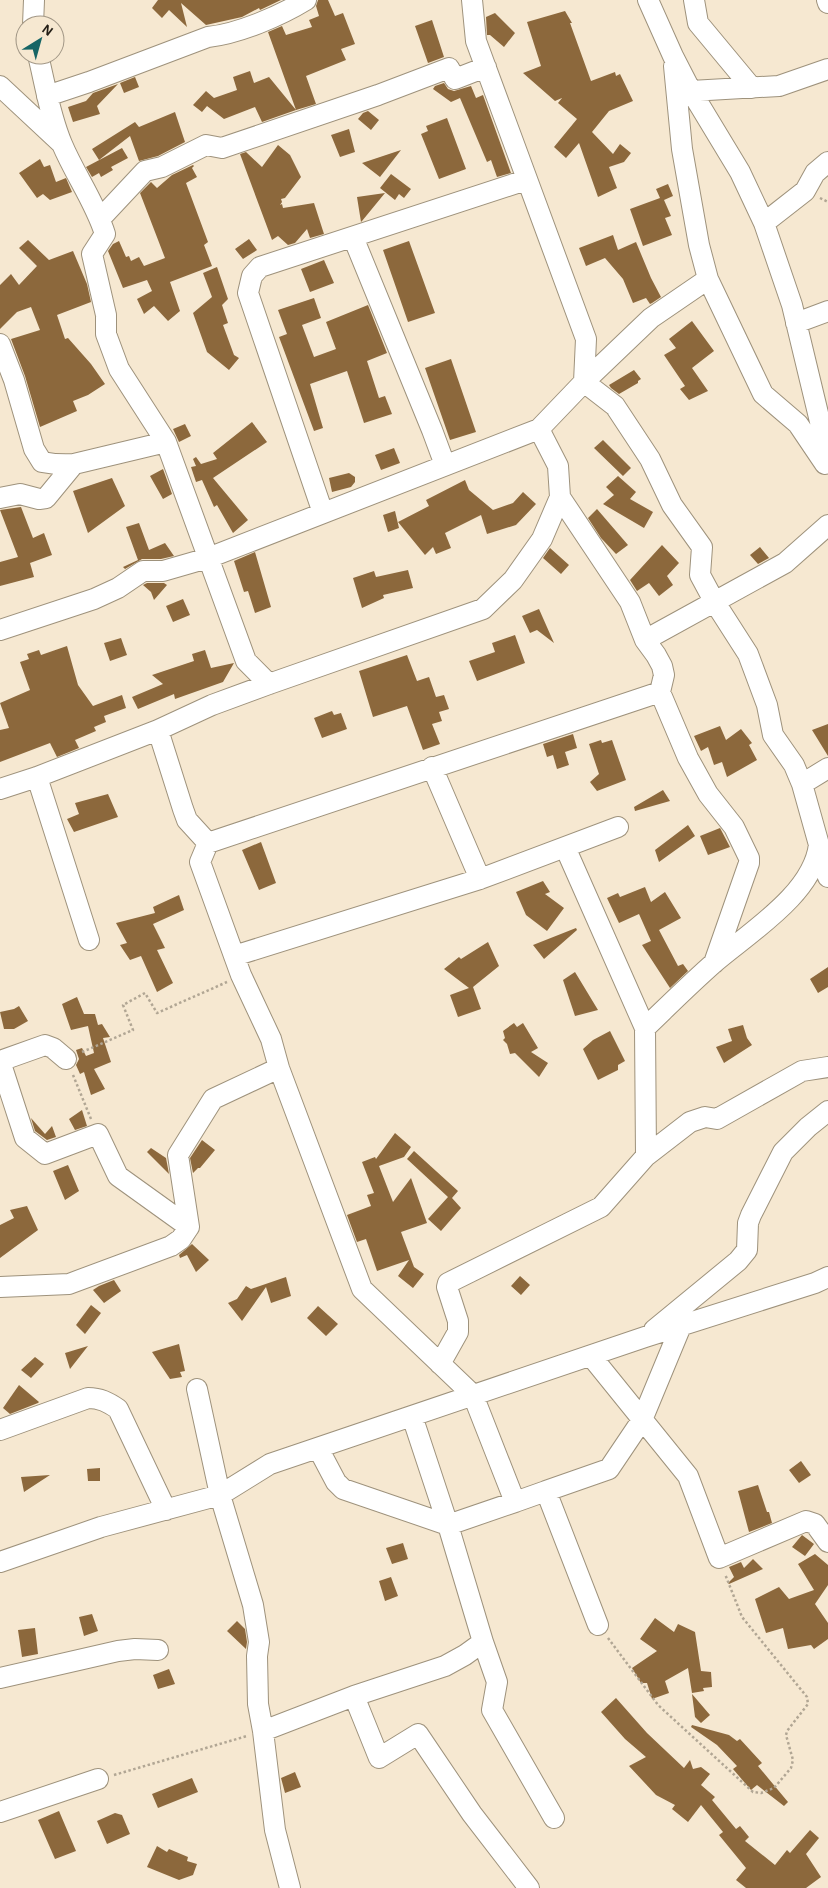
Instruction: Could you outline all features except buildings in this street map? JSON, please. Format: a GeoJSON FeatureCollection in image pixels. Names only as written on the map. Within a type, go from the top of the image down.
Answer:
{"type":"FeatureCollection","features":[{"type":"Feature","properties":{"kind":"street"},"geometry":{"type":"LineString","coordinates":[[33,15],[34,0]]}},
{"type":"Feature","properties":{"kind":"street"},"geometry":{"type":"LineString","coordinates":[[47,96],[208,37],[222,36],[289,10],[306,0]]}},
{"type":"Feature","properties":{"kind":"street"},"geometry":{"type":"LineString","coordinates":[[472,0],[476,41],[586,339],[584,382]]}},
{"type":"Feature","properties":{"kind":"street"},"geometry":{"type":"LineString","coordinates":[[648,0],[673,56],[740,172],[764,223],[792,305],[828,455]]}},
{"type":"Feature","properties":{"kind":"street"},"geometry":{"type":"LineString","coordinates":[[694,0],[698,23],[752,88]]}},
{"type":"Feature","properties":{"kind":"street"},"geometry":{"type":"LineString","coordinates":[[673,56],[682,149],[699,244],[708,279],[763,394],[798,424],[828,468]]}},
{"type":"Feature","properties":{"kind":"street"},"geometry":{"type":"LineString","coordinates":[[40,65],[61,143],[100,219],[105,234],[92,254],[106,315],[106,334],[119,369],[166,442],[246,661],[269,684]]}},
{"type":"Feature","properties":{"kind":"street"},"geometry":{"type":"LineString","coordinates":[[100,219],[145,171],[162,167],[206,146],[222,148],[449,68],[455,79],[486,67]]}},
{"type":"Feature","properties":{"kind":"street"},"geometry":{"type":"LineString","coordinates":[[691,90],[779,86],[828,69]]}},
{"type":"Feature","properties":{"kind":"street"},"geometry":{"type":"LineString","coordinates":[[0,86],[61,143]]}},
{"type":"Feature","properties":{"kind":"street"},"geometry":{"type":"LineString","coordinates":[[764,223],[805,190],[815,173],[828,162]]}},
{"type":"Feature","properties":{"kind":"street"},"geometry":{"type":"LineString","coordinates":[[323,513],[248,293],[252,276],[260,267],[526,180]]}},
{"type":"Feature","properties":{"kind":"street"},"geometry":{"type":"LineString","coordinates":[[353,237],[432,430],[444,465]]}},
{"type":"Feature","properties":{"kind":"street"},"geometry":{"type":"LineString","coordinates":[[0,630],[94,599],[118,588],[143,571],[163,570],[208,558],[539,429],[584,382],[651,318],[708,279]]}},
{"type":"Feature","properties":{"kind":"street"},"geometry":{"type":"LineString","coordinates":[[796,323],[828,311]]}},
{"type":"Feature","properties":{"kind":"street"},"geometry":{"type":"LineString","coordinates":[[0,344],[14,380],[34,449],[42,462],[64,465],[74,464],[166,442]]}},
{"type":"Feature","properties":{"kind":"street"},"geometry":{"type":"LineString","coordinates":[[584,382],[615,406],[650,459],[672,505],[702,547],[700,575],[714,601],[748,654],[767,705],[773,735],[794,766],[802,784],[828,877]]}},
{"type":"Feature","properties":{"kind":"street"},"geometry":{"type":"LineString","coordinates":[[0,790],[158,730],[212,705],[484,609],[513,580],[542,539],[560,497],[558,466],[539,429]]}},
{"type":"Feature","properties":{"kind":"street"},"geometry":{"type":"LineString","coordinates":[[0,498],[20,494],[39,499],[46,498],[74,464]]}},
{"type":"Feature","properties":{"kind":"street"},"geometry":{"type":"LineString","coordinates":[[560,497],[630,602],[645,640],[656,654],[662,666],[664,675],[660,692],[688,758],[708,794],[734,827],[749,858],[749,863],[714,963]]}},
{"type":"Feature","properties":{"kind":"street"},"geometry":{"type":"LineString","coordinates":[[645,640],[785,563],[828,525]]}},
{"type":"Feature","properties":{"kind":"street"},"geometry":{"type":"LineString","coordinates":[[515,1502],[474,1395],[362,1289],[279,1068],[271,1039],[241,975],[200,862],[208,843],[660,692]]}},
{"type":"Feature","properties":{"kind":"street"},"geometry":{"type":"LineString","coordinates":[[158,730],[183,809],[188,820],[208,843]]}},
{"type":"Feature","properties":{"kind":"street"},"geometry":{"type":"LineString","coordinates":[[432,767],[480,879]]}},
{"type":"Feature","properties":{"kind":"street"},"geometry":{"type":"LineString","coordinates":[[802,784],[828,768]]}},
{"type":"Feature","properties":{"kind":"street"},"geometry":{"type":"LineString","coordinates":[[37,777],[89,940]]}},
{"type":"Feature","properties":{"kind":"street"},"geometry":{"type":"LineString","coordinates":[[234,956],[480,879],[618,827]]}},
{"type":"Feature","properties":{"kind":"street"},"geometry":{"type":"LineString","coordinates":[[645,1028],[714,963],[796,892],[818,856],[819,842]]}},
{"type":"Feature","properties":{"kind":"street"},"geometry":{"type":"LineString","coordinates":[[565,847],[645,1028],[646,1156]]}},
{"type":"Feature","properties":{"kind":"street"},"geometry":{"type":"LineString","coordinates":[[66,1059],[53,1048],[45,1045],[0,1061],[25,1138],[45,1154],[98,1134],[118,1176],[189,1227]]}},
{"type":"Feature","properties":{"kind":"street"},"geometry":{"type":"LineString","coordinates":[[440,1364],[458,1332],[458,1321],[447,1287],[448,1283],[601,1207],[646,1156],[690,1122],[705,1117],[717,1118],[802,1071],[828,1067]]}},
{"type":"Feature","properties":{"kind":"street"},"geometry":{"type":"LineString","coordinates":[[0,1287],[69,1284],[171,1246],[181,1239],[189,1227],[178,1155],[213,1099],[279,1068]]}},
{"type":"Feature","properties":{"kind":"street"},"geometry":{"type":"LineString","coordinates":[[645,1337],[738,1261],[747,1250],[751,1215],[784,1152],[808,1127],[828,1111]]}},
{"type":"Feature","properties":{"kind":"street"},"geometry":{"type":"LineString","coordinates":[[0,1562],[101,1528],[220,1495],[270,1464],[645,1337],[815,1283],[828,1277]]}},
{"type":"Feature","properties":{"kind":"street"},"geometry":{"type":"LineString","coordinates":[[318,1448],[336,1482],[343,1488],[448,1526],[609,1469],[642,1420],[682,1326]]}},
{"type":"Feature","properties":{"kind":"street"},"geometry":{"type":"LineString","coordinates":[[591,1356],[688,1476],[719,1558],[806,1521],[815,1524],[828,1542]]}},
{"type":"Feature","properties":{"kind":"street"},"geometry":{"type":"LineString","coordinates":[[197,1389],[220,1495],[254,1605],[259,1642],[257,1656],[258,1704],[275,1830],[290,1888]]}},
{"type":"Feature","properties":{"kind":"street"},"geometry":{"type":"LineString","coordinates":[[0,1430],[88,1398],[97,1398],[108,1402],[118,1409],[166,1510]]}},
{"type":"Feature","properties":{"kind":"street"},"geometry":{"type":"LineString","coordinates":[[412,1416],[497,1682],[492,1710],[554,1818]]}},
{"type":"Feature","properties":{"kind":"street"},"geometry":{"type":"LineString","coordinates":[[546,1491],[598,1625]]}},
{"type":"Feature","properties":{"kind":"street"},"geometry":{"type":"LineString","coordinates":[[263,1731],[354,1696],[445,1666],[484,1642]]}},
{"type":"Feature","properties":{"kind":"street"},"geometry":{"type":"LineString","coordinates":[[0,1678],[118,1652],[135,1649],[158,1650]]}},
{"type":"Feature","properties":{"kind":"street"},"geometry":{"type":"LineString","coordinates":[[354,1696],[379,1758],[418,1734],[472,1814],[529,1888]]}},
{"type":"Feature","properties":{"kind":"street"},"geometry":{"type":"LineString","coordinates":[[0,1812],[98,1779]]}},
{"type":"Feature","properties":{"kind":"path"},"geometry":{"type":"LineString","coordinates":[[98,1134],[66,1059],[133,1030],[122,1004],[145,993],[156,1013],[241,975]]}},
{"type":"Feature","properties":{"kind":"path"},"geometry":{"type":"LineString","coordinates":[[598,1625],[658,1705],[726,1769],[753,1792],[761,1793],[774,1788],[791,1768],[792,1760],[786,1735],[808,1704],[807,1697],[742,1617],[719,1558]]}},
{"type":"Feature","properties":{"kind":"path"},"geometry":{"type":"LineString","coordinates":[[98,1779],[263,1731]]}}]}
